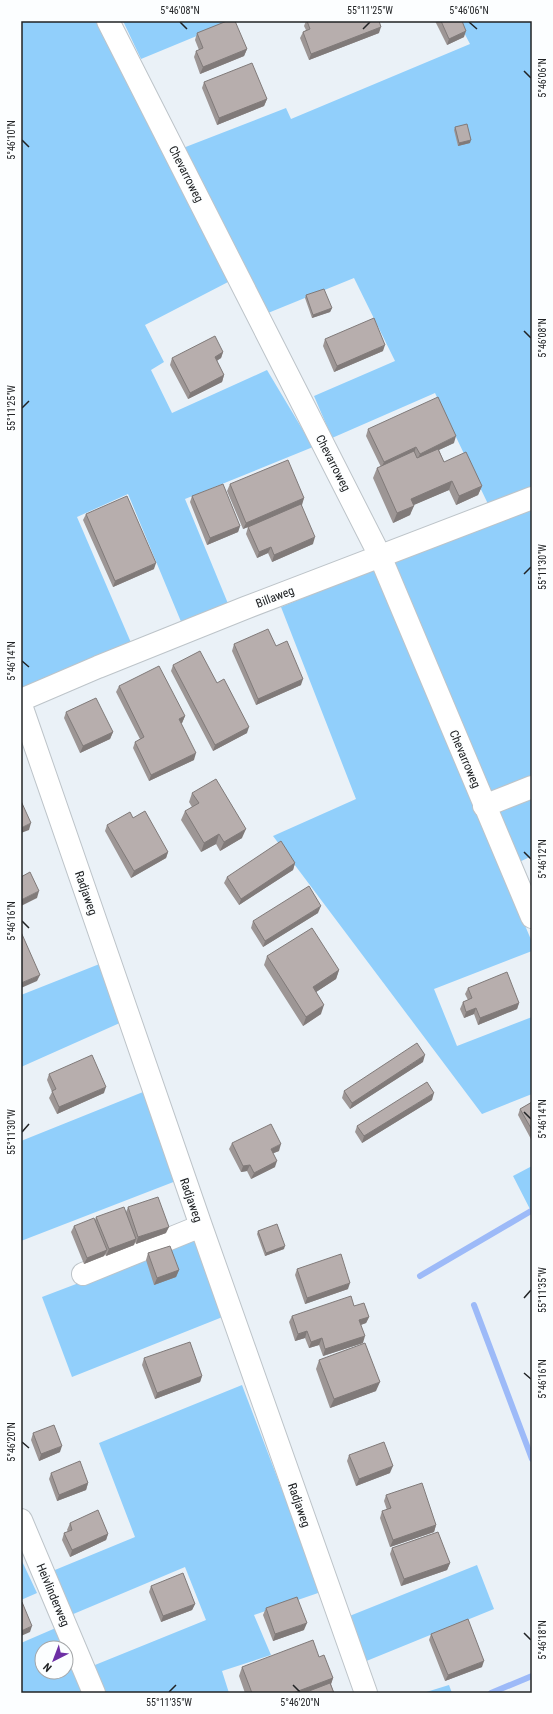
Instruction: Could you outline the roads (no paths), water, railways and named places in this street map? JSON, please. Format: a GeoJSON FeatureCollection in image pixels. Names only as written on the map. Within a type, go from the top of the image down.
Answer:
{"type":"FeatureCollection","features":[{"type":"Feature","properties":{"kind":"street","name":"Chevarroweg"},"geometry":{"type":"LineString","coordinates":[[108,21],[380,556],[532,917]]}},
{"type":"Feature","properties":{"kind":"street","name":"Billaweg"},"geometry":{"type":"LineString","coordinates":[[21,700],[98,667],[532,498]]}},
{"type":"Feature","properties":{"kind":"street","name":"Radjaweg"},"geometry":{"type":"LineString","coordinates":[[21,705],[201,1226],[366,1693]]}},
{"type":"Feature","properties":{"kind":"street"},"geometry":{"type":"LineString","coordinates":[[484,806],[532,787]]}},
{"type":"Feature","properties":{"kind":"street"},"geometry":{"type":"LineString","coordinates":[[83,1274],[201,1226]]}},
{"type":"Feature","properties":{"kind":"street","name":"Heivlinderweg"},"geometry":{"type":"LineString","coordinates":[[21,1520],[94,1693]]}},
{"type":"Feature","properties":{"kind":"waterway"},"geometry":{"type":"LineString","coordinates":[[420,1276],[531,1211]]}},
{"type":"Feature","properties":{"kind":"waterway"},"geometry":{"type":"LineString","coordinates":[[474,1305],[532,1459]]}},
{"type":"Feature","properties":{"kind":"waterway"},"geometry":{"type":"LineString","coordinates":[[491,1693],[532,1676]]}}]}
